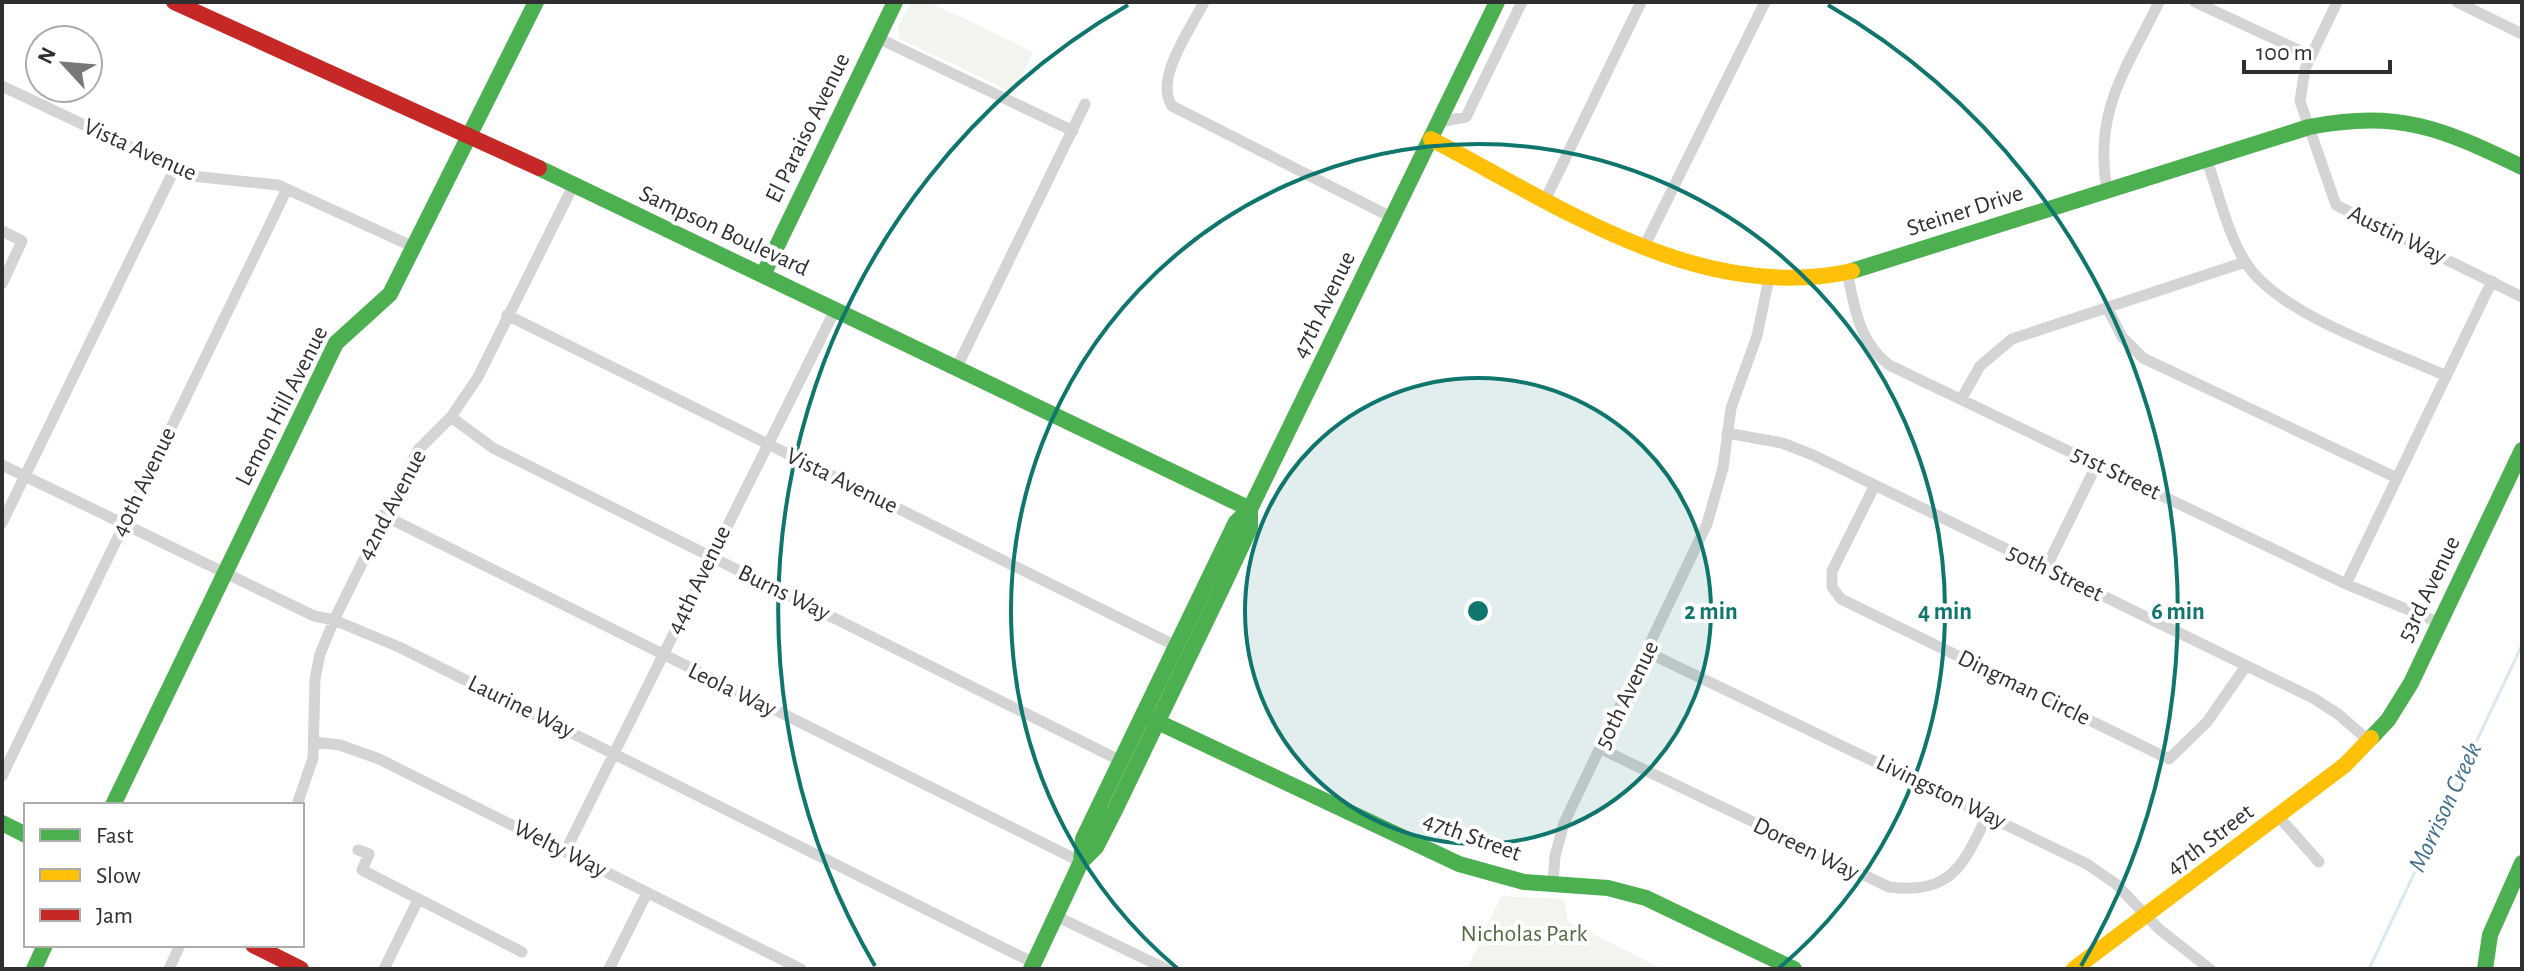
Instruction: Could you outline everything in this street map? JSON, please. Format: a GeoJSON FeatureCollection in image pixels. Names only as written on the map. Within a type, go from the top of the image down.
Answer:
{"type":"FeatureCollection","features":[{"type":"Feature","properties":{"kind":"street","name":"Sampson Boulevard"},"geometry":{"type":"LineString","coordinates":[[174,2],[470,135],[1250,509]]}},
{"type":"Feature","properties":{"kind":"street","name":"Lemon Hill Avenue"},"geometry":{"type":"LineString","coordinates":[[114,803],[336,343],[382,306],[416,248],[536,2]]}},
{"type":"Feature","properties":{"kind":"street","name":"El Paraiso Avenue"},"geometry":{"type":"LineString","coordinates":[[763,275],[895,2]]}},
{"type":"Feature","properties":{"kind":"street"},"geometry":{"type":"LineString","coordinates":[[1204,2],[1167,74],[1165,88],[1172,106],[1393,218]]}},
{"type":"Feature","properties":{"kind":"street","name":"47th Avenue"},"geometry":{"type":"LineString","coordinates":[[1081,862],[1096,847],[1150,718],[1176,646],[1236,522],[1250,509],[1497,2]]}},
{"type":"Feature","properties":{"kind":"street"},"geometry":{"type":"LineString","coordinates":[[1439,122],[1466,117],[1522,2]]}},
{"type":"Feature","properties":{"kind":"street"},"geometry":{"type":"LineString","coordinates":[[1546,198],[1641,2]]}},
{"type":"Feature","properties":{"kind":"street"},"geometry":{"type":"LineString","coordinates":[[1645,245],[1765,2]]}},
{"type":"Feature","properties":{"kind":"street"},"geometry":{"type":"LineString","coordinates":[[2107,190],[2101,150],[2105,117],[2159,2]]}},
{"type":"Feature","properties":{"kind":"street"},"geometry":{"type":"LineString","coordinates":[[2195,2],[2311,56]]}},
{"type":"Feature","properties":{"kind":"street","name":"Austin Way"},"geometry":{"type":"LineString","coordinates":[[2337,2],[2311,56],[2301,90],[2309,127],[2336,205],[2522,297]]}},
{"type":"Feature","properties":{"kind":"street"},"geometry":{"type":"LineString","coordinates":[[2457,2],[2522,34]]}},
{"type":"Feature","properties":{"kind":"street"},"geometry":{"type":"LineString","coordinates":[[878,38],[1073,131]]}},
{"type":"Feature","properties":{"kind":"street","name":"Vista Avenue"},"geometry":{"type":"LineString","coordinates":[[2,86],[174,170],[203,179],[257,181],[287,189],[416,248]]}},
{"type":"Feature","properties":{"kind":"street"},"geometry":{"type":"LineString","coordinates":[[956,369],[1085,104]]}},
{"type":"Feature","properties":{"kind":"street","name":"Steiner Drive"},"geometry":{"type":"LineString","coordinates":[[1431,139],[1645,245],[1712,268],[1769,278],[1826,277],[1847,272],[2309,127],[2354,118],[2393,117],[2433,126],[2522,167]]}},
{"type":"Feature","properties":{"kind":"street"},"geometry":{"type":"LineString","coordinates":[[2207,161],[2245,262],[2266,287],[2292,306],[2446,376]]}},
{"type":"Feature","properties":{"kind":"street"},"geometry":{"type":"LineString","coordinates":[[2,523],[174,170]]}},
{"type":"Feature","properties":{"kind":"street","name":"42nd Avenue"},"geometry":{"type":"LineString","coordinates":[[298,803],[307,782],[315,742],[315,679],[320,654],[334,620],[383,515],[418,450],[451,417],[478,377],[573,186]]}},
{"type":"Feature","properties":{"kind":"street","name":"40th Avenue"},"geometry":{"type":"LineString","coordinates":[[2,776],[287,189]]}},
{"type":"Feature","properties":{"kind":"street"},"geometry":{"type":"LineString","coordinates":[[2,231],[22,241],[2,284]]}},
{"type":"Feature","properties":{"kind":"street"},"geometry":{"type":"LineString","coordinates":[[1962,398],[1986,358],[2012,339],[2245,262]]}},
{"type":"Feature","properties":{"kind":"street","name":"51st Street"},"geometry":{"type":"LineString","coordinates":[[1847,272],[1858,323],[1873,350],[1898,370],[2346,584],[2440,623]]}},
{"type":"Feature","properties":{"kind":"street","name":"50th Avenue"},"geometry":{"type":"LineString","coordinates":[[1553,883],[1559,838],[1707,524],[1718,489],[1737,388],[1760,324],[1769,278]]}},
{"type":"Feature","properties":{"kind":"street"},"geometry":{"type":"LineString","coordinates":[[2346,584],[2492,281]]}},
{"type":"Feature","properties":{"kind":"street"},"geometry":{"type":"LineString","coordinates":[[2108,309],[2122,337],[2143,358],[2397,478]]}},
{"type":"Feature","properties":{"kind":"street","name":"44th Avenue"},"geometry":{"type":"LineString","coordinates":[[565,852],[835,310]]}},
{"type":"Feature","properties":{"kind":"street","name":"Vista Avenue"},"geometry":{"type":"LineString","coordinates":[[507,315],[1176,646]]}},
{"type":"Feature","properties":{"kind":"street","name":"Burns Way"},"geometry":{"type":"LineString","coordinates":[[451,417],[493,448],[1121,761]]}},
{"type":"Feature","properties":{"kind":"street","name":"50th Street"},"geometry":{"type":"LineString","coordinates":[[1727,433],[1782,443],[1875,485],[2325,705],[2369,741]]}},
{"type":"Feature","properties":{"kind":"street","name":"53rd Avenue"},"geometry":{"type":"LineString","coordinates":[[2369,741],[2404,696],[2522,450]]}},
{"type":"Feature","properties":{"kind":"street"},"geometry":{"type":"LineString","coordinates":[[2045,570],[2097,464]]}},
{"type":"Feature","properties":{"kind":"street","name":"Laurine Way"},"geometry":{"type":"LineString","coordinates":[[2,465],[314,616],[334,620],[399,647],[1032,966]]}},
{"type":"Feature","properties":{"kind":"street","name":"Dingman Circle"},"geometry":{"type":"LineString","coordinates":[[1875,485],[1832,571],[1832,587],[1841,599],[2169,759],[2214,713],[2246,666]]}},
{"type":"Feature","properties":{"kind":"street","name":"47th Avenue"},"geometry":{"type":"LineString","coordinates":[[1032,966],[1081,862],[1083,839],[1121,761],[1150,718],[1250,528],[1250,509]]}},
{"type":"Feature","properties":{"kind":"street","name":"Leola Way"},"geometry":{"type":"LineString","coordinates":[[383,515],[1081,862]]}},
{"type":"Feature","properties":{"kind":"street","name":"Livingston Way"},"geometry":{"type":"LineString","coordinates":[[1647,652],[1988,814],[2098,870],[2134,900],[2147,917],[2210,969]]}},
{"type":"Feature","properties":{"kind":"street","name":"47th Street"},"geometry":{"type":"LineString","coordinates":[[1150,718],[1459,864],[1501,877],[1608,888],[1646,898],[1794,969]]}},
{"type":"Feature","properties":{"kind":"street","name":"47th Street"},"geometry":{"type":"LineString","coordinates":[[2074,969],[2279,817],[2345,765],[2369,741]]}},
{"type":"Feature","properties":{"kind":"street","name":"Welty Way"},"geometry":{"type":"LineString","coordinates":[[315,742],[340,745],[379,759],[801,969]]}},
{"type":"Feature","properties":{"kind":"street","name":"Doreen Way"},"geometry":{"type":"LineString","coordinates":[[1601,749],[1889,887],[1931,887],[1949,877],[1963,862],[1988,814]]}},
{"type":"Feature","properties":{"kind":"street"},"geometry":{"type":"LineString","coordinates":[[1096,847],[1100,824],[1124,772],[1121,761]]}},
{"type":"Feature","properties":{"kind":"street"},"geometry":{"type":"LineString","coordinates":[[2279,817],[2319,862]]}},
{"type":"Feature","properties":{"kind":"street"},"geometry":{"type":"LineString","coordinates":[[2,823],[24,834]]}},
{"type":"Feature","properties":{"kind":"street"},"geometry":{"type":"LineString","coordinates":[[358,850],[369,854],[362,870],[522,952]]}},
{"type":"Feature","properties":{"kind":"street"},"geometry":{"type":"LineString","coordinates":[[2485,969],[2490,935],[2522,863]]}},
{"type":"Feature","properties":{"kind":"street"},"geometry":{"type":"LineString","coordinates":[[609,969],[647,893]]}},
{"type":"Feature","properties":{"kind":"street"},"geometry":{"type":"LineString","coordinates":[[384,969],[418,900]]}},
{"type":"Feature","properties":{"kind":"street"},"geometry":{"type":"LineString","coordinates":[[1056,916],[1166,969]]}},
{"type":"Feature","properties":{"kind":"street"},"geometry":{"type":"LineString","coordinates":[[34,969],[44,947]]}},
{"type":"Feature","properties":{"kind":"street"},"geometry":{"type":"LineString","coordinates":[[169,969],[179,947]]}},
{"type":"Feature","properties":{"kind":"street"},"geometry":{"type":"LineString","coordinates":[[257,947],[301,969]]}},
{"type":"Feature","properties":{"kind":"green space"},"geometry":{"type":"Polygon","coordinates":[[[911,2],[929,2],[1033,52],[1014,93],[900,39],[898,28],[911,2]]]}},
{"type":"Feature","properties":{"kind":"green space","name":"Nicholas Park"},"geometry":{"type":"Polygon","coordinates":[[[1501,896],[1564,899],[1568,922],[1664,969],[1467,969],[1501,896]]]}},
{"type":"Feature","properties":{"kind":"waterway","name":"Morrison Creek"},"geometry":{"type":"LineString","coordinates":[[2369,969],[2522,645]]}},
{"type":"Feature","properties":{"kind":"traffic: fast"},"geometry":{"type":"LineString","coordinates":[[114,803],[336,343],[390,294],[536,2]]}},
{"type":"Feature","properties":{"kind":"traffic: fast"},"geometry":{"type":"LineString","coordinates":[[763,275],[895,2]]}},
{"type":"Feature","properties":{"kind":"traffic: fast"},"geometry":{"type":"LineString","coordinates":[[1081,862],[1083,839],[1236,522],[1250,509],[1497,2]]}},
{"type":"Feature","properties":{"kind":"traffic: fast"},"geometry":{"type":"LineString","coordinates":[[1852,271],[2309,127],[2341,122],[2395,122],[2419,126],[2467,142],[2522,167]]}},
{"type":"Feature","properties":{"kind":"traffic: fast"},"geometry":{"type":"LineString","coordinates":[[539,168],[1250,509]]}},
{"type":"Feature","properties":{"kind":"traffic: fast"},"geometry":{"type":"LineString","coordinates":[[2371,738],[2388,720],[2411,683],[2522,450]]}},
{"type":"Feature","properties":{"kind":"traffic: fast"},"geometry":{"type":"LineString","coordinates":[[1031,969],[1081,862],[1096,847],[1115,810],[1223,586],[1250,528],[1250,509]]}},
{"type":"Feature","properties":{"kind":"traffic: fast"},"geometry":{"type":"LineString","coordinates":[[1143,715],[1459,864],[1524,882],[1608,888],[1646,898],[1794,969]]}},
{"type":"Feature","properties":{"kind":"traffic: fast"},"geometry":{"type":"LineString","coordinates":[[2,823],[24,834]]}},
{"type":"Feature","properties":{"kind":"traffic: fast"},"geometry":{"type":"LineString","coordinates":[[2485,969],[2490,935],[2522,863]]}},
{"type":"Feature","properties":{"kind":"traffic: fast"},"geometry":{"type":"LineString","coordinates":[[34,969],[44,947]]}},
{"type":"Feature","properties":{"kind":"traffic: slow"},"geometry":{"type":"LineString","coordinates":[[1431,139],[1580,219],[1686,262],[1741,274],[1796,278],[1852,271]]}},
{"type":"Feature","properties":{"kind":"traffic: slow"},"geometry":{"type":"LineString","coordinates":[[2074,969],[2345,765],[2371,738]]}},
{"type":"Feature","properties":{"kind":"traffic: jam"},"geometry":{"type":"LineString","coordinates":[[174,2],[539,168]]}},
{"type":"Feature","properties":{"kind":"traffic: jam"},"geometry":{"type":"LineString","coordinates":[[257,947],[301,969]]}}]}
